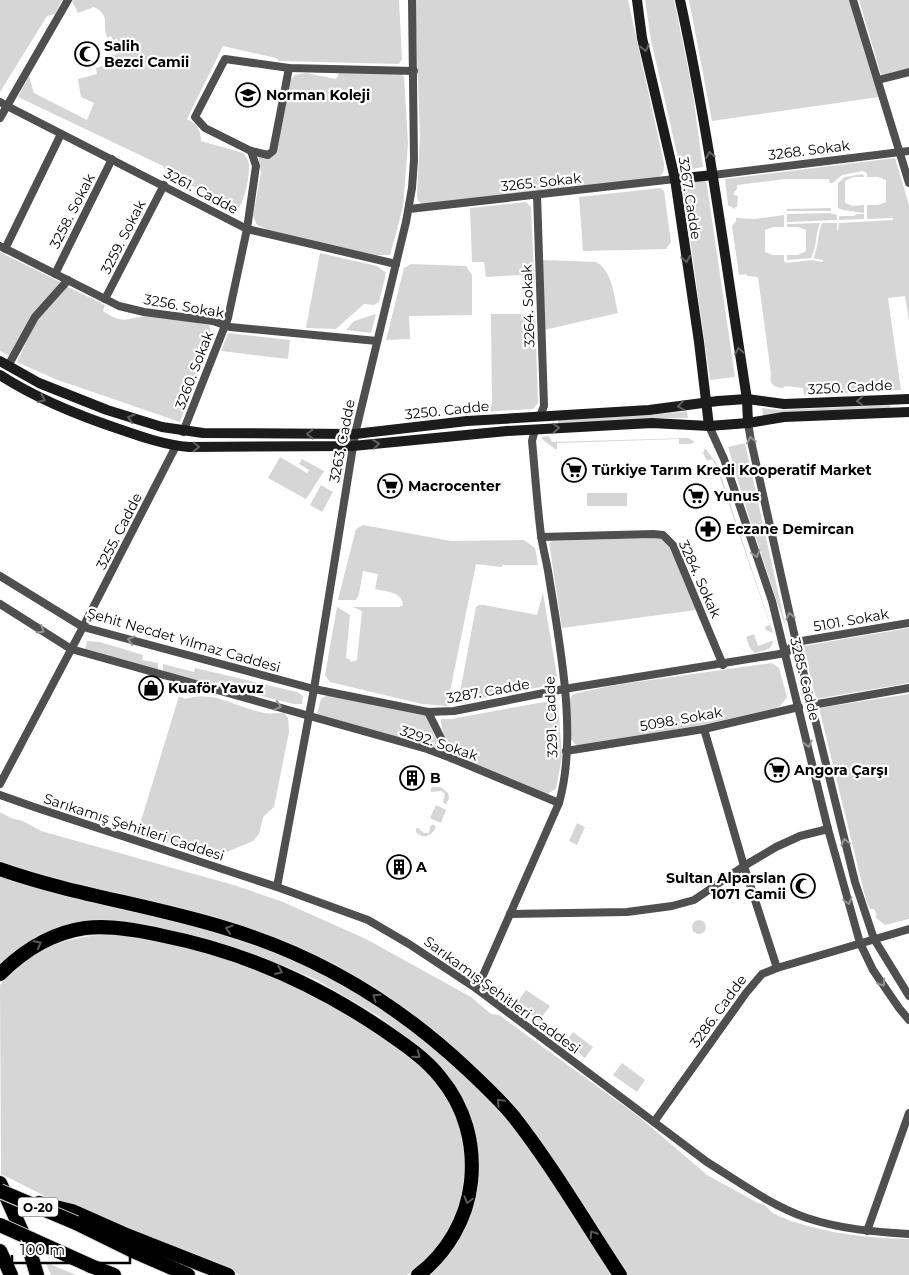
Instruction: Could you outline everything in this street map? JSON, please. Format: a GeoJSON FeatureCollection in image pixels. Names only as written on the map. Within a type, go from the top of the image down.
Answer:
{"type":"FeatureCollection","features":[{"type":"Feature","properties":{"kind":"highway"},"geometry":{"type":"LineString","coordinates":[[0,869],[36,882],[226,928],[306,958],[342,976],[373,995],[416,1024],[450,1052],[512,1116],[550,1167],[620,1275]]}},
{"type":"Feature","properties":{"kind":"highway"},"geometry":{"type":"LineString","coordinates":[[0,974],[28,949],[65,932],[97,927],[139,930],[219,950],[258,962],[297,978],[329,995],[401,1042],[424,1060],[440,1077],[452,1095],[468,1128],[473,1167],[470,1192],[463,1216],[453,1236],[440,1255],[418,1275]]}},
{"type":"Feature","properties":{"kind":"highway"},"geometry":{"type":"LineString","coordinates":[[0,1183],[28,1244],[38,1275]]}},
{"type":"Feature","properties":{"kind":"highway"},"geometry":{"type":"LineString","coordinates":[[4,1197],[32,1275]]}},
{"type":"Feature","properties":{"kind":"highway","name":"O-20"},"geometry":{"type":"LineString","coordinates":[[4,1197],[74,1217],[133,1251],[188,1275]]}},
{"type":"Feature","properties":{"kind":"highway"},"geometry":{"type":"LineString","coordinates":[[74,1217],[124,1234],[228,1275]]}},
{"type":"Feature","properties":{"kind":"highway","name":"O-20"},"geometry":{"type":"LineString","coordinates":[[0,1225],[114,1275]]}},
{"type":"Feature","properties":{"kind":"highway"},"geometry":{"type":"LineString","coordinates":[[0,1251],[11,1275]]}},
{"type":"Feature","properties":{"kind":"street"},"geometry":{"type":"LineString","coordinates":[[0,118],[3,104],[68,0]]}},
{"type":"Feature","properties":{"kind":"street","name":"3263. Cadde"},"geometry":{"type":"LineString","coordinates":[[277,887],[314,689],[355,434],[409,209],[414,170],[412,0]]}},
{"type":"Feature","properties":{"kind":"street","name":"3267. Cadde"},"geometry":{"type":"LineString","coordinates":[[637,0],[642,38],[674,179],[699,342],[709,426]]}},
{"type":"Feature","properties":{"kind":"street","name":"3267. Cadde"},"geometry":{"type":"LineString","coordinates":[[680,0],[690,44],[713,174],[747,399],[748,422]]}},
{"type":"Feature","properties":{"kind":"street"},"geometry":{"type":"LineString","coordinates":[[853,0],[909,183]]}},
{"type":"Feature","properties":{"kind":"street"},"geometry":{"type":"LineString","coordinates":[[289,68],[272,151],[268,154],[251,151],[204,128],[195,116],[225,59],[289,68],[414,71]]}},
{"type":"Feature","properties":{"kind":"street"},"geometry":{"type":"LineString","coordinates":[[878,80],[909,72]]}},
{"type":"Feature","properties":{"kind":"street","name":"3261. Cadde"},"geometry":{"type":"LineString","coordinates":[[3,104],[247,229],[396,264]]}},
{"type":"Feature","properties":{"kind":"street"},"geometry":{"type":"LineString","coordinates":[[2,248],[61,134]]}},
{"type":"Feature","properties":{"kind":"street","name":"3260. Sokak"},"geometry":{"type":"LineString","coordinates":[[183,432],[225,325],[247,229],[256,166],[251,151]]}},
{"type":"Feature","properties":{"kind":"street","name":"3268. Sokak"},"geometry":{"type":"LineString","coordinates":[[713,174],[909,151]]}},
{"type":"Feature","properties":{"kind":"street","name":"3258. Sokak"},"geometry":{"type":"LineString","coordinates":[[55,274],[112,159]]}},
{"type":"Feature","properties":{"kind":"street"},"geometry":{"type":"LineString","coordinates":[[674,179],[713,174]]}},
{"type":"Feature","properties":{"kind":"street","name":"3265. Sokak"},"geometry":{"type":"LineString","coordinates":[[409,209],[674,179]]}},
{"type":"Feature","properties":{"kind":"street","name":"3259. Sokak"},"geometry":{"type":"LineString","coordinates":[[106,299],[164,185]]}},
{"type":"Feature","properties":{"kind":"street","name":"3264. Sokak"},"geometry":{"type":"LineString","coordinates":[[536,195],[544,406],[540,416]]}},
{"type":"Feature","properties":{"kind":"street","name":"3256. Sokak"},"geometry":{"type":"LineString","coordinates":[[2,248],[119,306],[131,309],[213,321],[225,325],[377,341]]}},
{"type":"Feature","properties":{"kind":"street"},"geometry":{"type":"LineString","coordinates":[[4,363],[35,317],[68,280]]}},
{"type":"Feature","properties":{"kind":"street","name":"3250. Cadde"},"geometry":{"type":"LineString","coordinates":[[4,363],[39,383],[86,403],[136,420],[183,432],[222,434],[355,434],[468,421],[649,410],[705,402],[747,399],[784,404],[909,398]]}},
{"type":"Feature","properties":{"kind":"street","name":"3250. Cadde"},"geometry":{"type":"LineString","coordinates":[[0,375],[37,397],[121,430],[176,446],[215,448],[353,446],[535,429],[652,423],[709,426],[784,417],[909,412]]}},
{"type":"Feature","properties":{"kind":"street"},"geometry":{"type":"LineString","coordinates":[[535,429],[540,416]]}},
{"type":"Feature","properties":{"kind":"street","name":"3285. Cadde"},"geometry":{"type":"LineString","coordinates":[[748,422],[796,642],[855,882],[874,939],[909,996]]}},
{"type":"Feature","properties":{"kind":"street","name":"3285. Cadde"},"geometry":{"type":"LineString","coordinates":[[709,426],[724,459],[772,601],[828,829],[860,944],[873,970],[898,1008],[909,1020]]}},
{"type":"Feature","properties":{"kind":"street","name":"3291. Cadde"},"geometry":{"type":"LineString","coordinates":[[477,989],[558,803],[563,784],[566,751],[564,689],[549,575],[541,537],[532,441],[535,429]]}},
{"type":"Feature","properties":{"kind":"street"},"geometry":{"type":"LineString","coordinates":[[176,446],[183,432]]}},
{"type":"Feature","properties":{"kind":"street","name":"3255. Cadde"},"geometry":{"type":"LineString","coordinates":[[0,784],[176,446]]}},
{"type":"Feature","properties":{"kind":"street","name":"3284. Sokak"},"geometry":{"type":"LineString","coordinates":[[541,537],[653,534],[666,537],[673,545],[723,665]]}},
{"type":"Feature","properties":{"kind":"street","name":"Şehit Necdet Yılmaz Caddesi"},"geometry":{"type":"LineString","coordinates":[[0,576],[83,627],[314,689]]}},
{"type":"Feature","properties":{"kind":"street"},"geometry":{"type":"LineString","coordinates":[[0,604],[71,649],[309,715]]}},
{"type":"Feature","properties":{"kind":"street","name":"5101. Sokak"},"geometry":{"type":"LineString","coordinates":[[796,642],[909,623]]}},
{"type":"Feature","properties":{"kind":"street"},"geometry":{"type":"LineString","coordinates":[[786,654],[796,642]]}},
{"type":"Feature","properties":{"kind":"street","name":"3287. Cadde"},"geometry":{"type":"LineString","coordinates":[[314,689],[428,712],[454,710],[564,689],[786,654]]}},
{"type":"Feature","properties":{"kind":"street"},"geometry":{"type":"LineString","coordinates":[[812,705],[909,688]]}},
{"type":"Feature","properties":{"kind":"street","name":"5098. Sokak"},"geometry":{"type":"LineString","coordinates":[[566,751],[704,729],[799,707]]}},
{"type":"Feature","properties":{"kind":"street"},"geometry":{"type":"LineString","coordinates":[[428,712],[451,758]]}},
{"type":"Feature","properties":{"kind":"street","name":"3292. Sokak"},"geometry":{"type":"LineString","coordinates":[[309,715],[451,758],[558,803]]}},
{"type":"Feature","properties":{"kind":"street"},"geometry":{"type":"LineString","coordinates":[[704,729],[744,866],[777,968]]}},
{"type":"Feature","properties":{"kind":"street","name":"Sarıkamış Şehitleri Caddesi"},"geometry":{"type":"LineString","coordinates":[[0,795],[277,887],[368,920],[409,944],[477,989],[708,1162],[778,1205],[806,1218],[824,1223],[867,1231],[909,1234]]}},
{"type":"Feature","properties":{"kind":"street"},"geometry":{"type":"LineString","coordinates":[[510,914],[627,912],[672,906],[694,900],[776,847],[800,836],[828,829]]}},
{"type":"Feature","properties":{"kind":"street","name":"3286. Cadde"},"geometry":{"type":"LineString","coordinates":[[654,1122],[751,986],[762,974],[909,929]]}},
{"type":"Feature","properties":{"kind":"street"},"geometry":{"type":"LineString","coordinates":[[867,1231],[909,1113]]}},
{"type":"Feature","properties":{"kind":"shaded area"},"geometry":{"type":"Polygon","coordinates":[[[0,0],[62,0],[55,14],[47,16],[0,92],[0,0]]]}},
{"type":"Feature","properties":{"kind":"shaded area"},"geometry":{"type":"Polygon","coordinates":[[[73,0],[399,0],[402,59],[399,64],[279,61],[276,58],[223,46],[187,119],[198,128],[201,141],[243,153],[246,157],[249,164],[249,174],[245,193],[239,208],[167,174],[163,166],[18,97],[29,76],[34,93],[87,120],[94,103],[81,97],[78,79],[97,74],[96,68],[110,64],[110,61],[114,60],[112,56],[117,54],[116,49],[120,48],[117,39],[113,40],[111,36],[107,38],[105,20],[99,10],[94,7],[78,13],[73,0]]]}},
{"type":"Feature","properties":{"kind":"shaded area"},"geometry":{"type":"Polygon","coordinates":[[[415,0],[628,0],[663,159],[663,173],[656,178],[422,204],[418,201],[417,196],[420,135],[415,0]]]}},
{"type":"Feature","properties":{"kind":"shaded area"},"geometry":{"type":"Polygon","coordinates":[[[645,0],[674,0],[692,88],[703,167],[681,171],[651,40],[645,0]]]}},
{"type":"Feature","properties":{"kind":"shaded area"},"geometry":{"type":"Polygon","coordinates":[[[689,0],[849,0],[879,97],[712,121],[689,0]]]}},
{"type":"Feature","properties":{"kind":"shaded area"},"geometry":{"type":"Polygon","coordinates":[[[859,0],[909,0],[909,68],[881,75],[859,0]]]}},
{"type":"Feature","properties":{"kind":"shaded area"},"geometry":{"type":"Polygon","coordinates":[[[306,73],[336,79],[339,73],[401,74],[404,77],[408,143],[403,207],[390,255],[376,255],[277,234],[257,225],[253,216],[261,173],[258,155],[267,158],[289,81],[295,75],[306,73]]]}},
{"type":"Feature","properties":{"kind":"shaded area"},"geometry":{"type":"Polygon","coordinates":[[[895,158],[909,205],[909,321],[905,296],[888,298],[901,390],[804,395],[803,388],[776,387],[772,384],[771,380],[758,277],[747,276],[747,274],[739,275],[732,226],[736,218],[754,219],[784,215],[784,227],[773,227],[765,230],[765,252],[773,255],[784,255],[786,263],[812,260],[823,262],[823,260],[813,258],[822,223],[837,223],[838,230],[839,223],[893,220],[893,218],[867,219],[867,205],[878,205],[886,202],[886,180],[878,177],[867,177],[867,173],[863,171],[842,175],[833,183],[830,183],[829,179],[785,179],[737,185],[737,189],[734,192],[734,195],[738,196],[735,209],[728,205],[725,179],[895,158]]]}},
{"type":"Feature","properties":{"kind":"shaded area"},"geometry":{"type":"Polygon","coordinates":[[[863,174],[864,177],[853,177],[845,181],[845,203],[853,206],[864,205],[864,213],[838,208],[838,183],[845,177],[863,174]]]}},
{"type":"Feature","properties":{"kind":"shaded area"},"geometry":{"type":"Polygon","coordinates":[[[706,179],[735,377],[710,380],[682,182],[706,179]]]}},
{"type":"Feature","properties":{"kind":"shaded area"},"geometry":{"type":"Polygon","coordinates":[[[660,188],[664,191],[671,242],[666,249],[583,251],[579,197],[660,188]]]}},
{"type":"Feature","properties":{"kind":"shaded area"},"geometry":{"type":"Polygon","coordinates":[[[526,202],[531,207],[534,274],[486,277],[484,262],[472,262],[470,208],[526,202]]]}},
{"type":"Feature","properties":{"kind":"shaded area"},"geometry":{"type":"Polygon","coordinates":[[[831,208],[831,211],[787,211],[787,209],[831,208]]]}},
{"type":"Feature","properties":{"kind":"shaded area"},"geometry":{"type":"Polygon","coordinates":[[[830,213],[837,215],[837,220],[787,222],[787,214],[830,213]]]}},
{"type":"Feature","properties":{"kind":"shaded area"},"geometry":{"type":"Polygon","coordinates":[[[864,214],[864,219],[839,220],[839,216],[854,216],[864,214]]]}},
{"type":"Feature","properties":{"kind":"shaded area"},"geometry":{"type":"Polygon","coordinates":[[[820,223],[811,258],[787,260],[787,255],[798,255],[806,251],[806,230],[798,227],[787,227],[787,224],[820,223]]]}},
{"type":"Feature","properties":{"kind":"shaded area"},"geometry":{"type":"Polygon","coordinates":[[[0,252],[62,283],[10,356],[0,351],[0,252]]]}},
{"type":"Feature","properties":{"kind":"shaded area"},"geometry":{"type":"Polygon","coordinates":[[[320,253],[377,266],[386,273],[379,302],[374,305],[364,304],[336,329],[306,328],[320,253]]]}},
{"type":"Feature","properties":{"kind":"shaded area"},"geometry":{"type":"Polygon","coordinates":[[[542,260],[596,262],[606,271],[609,277],[618,313],[544,330],[542,260]]]}},
{"type":"Feature","properties":{"kind":"shaded area"},"geometry":{"type":"Polygon","coordinates":[[[411,264],[466,266],[472,275],[472,315],[409,316],[410,339],[386,340],[404,268],[411,264]]]}},
{"type":"Feature","properties":{"kind":"shaded area"},"geometry":{"type":"Polygon","coordinates":[[[64,287],[68,287],[105,305],[103,311],[117,319],[127,320],[151,316],[209,325],[211,332],[180,422],[55,379],[17,362],[37,319],[64,287]]]}},
{"type":"Feature","properties":{"kind":"shaded area"},"geometry":{"type":"Polygon","coordinates":[[[376,314],[371,333],[346,330],[354,321],[376,314]]]}},
{"type":"Feature","properties":{"kind":"shaded area"},"geometry":{"type":"Polygon","coordinates":[[[491,314],[535,314],[538,403],[533,409],[481,412],[481,406],[492,405],[491,314]]]}},
{"type":"Feature","properties":{"kind":"shaded area"},"geometry":{"type":"Polygon","coordinates":[[[228,333],[290,340],[288,359],[221,351],[228,333]]]}},
{"type":"Feature","properties":{"kind":"shaded area"},"geometry":{"type":"Polygon","coordinates":[[[890,405],[890,408],[763,415],[762,408],[781,410],[890,405]]]}},
{"type":"Feature","properties":{"kind":"shaded area"},"geometry":{"type":"Polygon","coordinates":[[[687,411],[688,418],[653,418],[558,424],[558,420],[653,415],[687,411]]]}},
{"type":"Feature","properties":{"kind":"shaded area"},"geometry":{"type":"Polygon","coordinates":[[[549,436],[552,442],[688,438],[695,442],[679,444],[679,439],[557,443],[557,449],[555,449],[542,439],[542,437],[549,436]]]}},
{"type":"Feature","properties":{"kind":"shaded area"},"geometry":{"type":"Polygon","coordinates":[[[745,443],[787,632],[728,447],[745,443]]]}},
{"type":"Feature","properties":{"kind":"shaded area"},"geometry":{"type":"Polygon","coordinates":[[[705,448],[717,464],[773,633],[766,630],[765,627],[770,625],[716,466],[712,459],[707,461],[703,453],[705,448]]]}},
{"type":"Feature","properties":{"kind":"shaded area"},"geometry":{"type":"Polygon","coordinates":[[[280,457],[307,473],[309,470],[299,464],[302,459],[324,471],[306,499],[268,478],[280,457]]]}},
{"type":"Feature","properties":{"kind":"shaded area"},"geometry":{"type":"Polygon","coordinates":[[[321,485],[333,492],[322,512],[310,505],[321,485]]]}},
{"type":"Feature","properties":{"kind":"shaded area"},"geometry":{"type":"Polygon","coordinates":[[[587,493],[627,493],[627,506],[587,506],[587,493]]]}},
{"type":"Feature","properties":{"kind":"shaded area"},"geometry":{"type":"Polygon","coordinates":[[[363,525],[451,541],[524,540],[535,548],[538,565],[502,565],[502,567],[476,564],[447,706],[422,704],[330,682],[325,675],[337,607],[350,615],[346,658],[351,662],[357,660],[362,611],[353,607],[399,607],[403,605],[402,600],[397,595],[375,589],[378,574],[363,571],[359,594],[356,600],[338,600],[356,529],[363,525]]]}},
{"type":"Feature","properties":{"kind":"shaded area"},"geometry":{"type":"Polygon","coordinates":[[[662,539],[668,544],[696,610],[562,628],[549,543],[552,541],[662,539]]]}},
{"type":"Feature","properties":{"kind":"shaded area"},"geometry":{"type":"Polygon","coordinates":[[[543,593],[557,676],[551,685],[458,703],[476,607],[484,605],[537,615],[543,593]]]}},
{"type":"Feature","properties":{"kind":"shaded area"},"geometry":{"type":"Polygon","coordinates":[[[909,628],[909,683],[816,699],[803,646],[909,628]]]}},
{"type":"Feature","properties":{"kind":"shaded area"},"geometry":{"type":"Polygon","coordinates":[[[754,634],[758,646],[773,641],[771,647],[755,653],[750,648],[746,637],[754,634]]]}},
{"type":"Feature","properties":{"kind":"shaded area"},"geometry":{"type":"Polygon","coordinates":[[[87,641],[100,642],[143,655],[142,660],[158,663],[158,670],[85,651],[87,641]]]}},
{"type":"Feature","properties":{"kind":"shaded area"},"geometry":{"type":"Polygon","coordinates":[[[772,663],[779,668],[787,697],[780,706],[773,709],[701,725],[586,746],[576,745],[570,738],[570,699],[573,694],[615,685],[772,663]]]}},
{"type":"Feature","properties":{"kind":"shaded area"},"geometry":{"type":"Polygon","coordinates":[[[163,664],[194,672],[195,668],[297,692],[303,696],[302,704],[294,704],[163,672],[163,664]]]}},
{"type":"Feature","properties":{"kind":"shaded area"},"geometry":{"type":"Polygon","coordinates":[[[909,694],[909,919],[885,925],[875,917],[877,915],[874,909],[870,909],[866,900],[819,708],[909,694]]]}},
{"type":"Feature","properties":{"kind":"shaded area"},"geometry":{"type":"Polygon","coordinates":[[[328,695],[426,716],[441,750],[317,714],[321,699],[328,695]]]}},
{"type":"Feature","properties":{"kind":"shaded area"},"geometry":{"type":"Polygon","coordinates":[[[179,696],[185,699],[205,696],[225,700],[254,711],[284,713],[288,718],[289,732],[274,807],[263,817],[259,834],[253,841],[222,854],[182,843],[163,842],[137,834],[179,696]]]}},
{"type":"Feature","properties":{"kind":"shaded area"},"geometry":{"type":"Polygon","coordinates":[[[555,700],[558,705],[562,756],[556,789],[547,794],[460,760],[450,746],[442,729],[441,719],[451,719],[555,700]]]}},
{"type":"Feature","properties":{"kind":"shaded area"},"geometry":{"type":"Polygon","coordinates":[[[433,787],[441,787],[448,793],[449,798],[446,805],[443,802],[445,794],[441,791],[431,792],[433,787]]]}},
{"type":"Feature","properties":{"kind":"shaded area"},"geometry":{"type":"Polygon","coordinates":[[[436,805],[446,810],[441,823],[430,818],[436,805]]]}},
{"type":"Feature","properties":{"kind":"shaded area"},"geometry":{"type":"Polygon","coordinates":[[[0,812],[11,818],[23,821],[41,831],[237,886],[283,902],[366,939],[471,997],[491,1014],[499,1015],[638,1116],[707,1175],[764,1205],[775,1214],[791,1221],[835,1232],[879,1238],[909,1239],[909,1275],[628,1275],[568,1179],[528,1124],[475,1067],[416,1016],[351,973],[317,955],[281,940],[223,922],[0,863],[0,812]]]}},
{"type":"Feature","properties":{"kind":"shaded area"},"geometry":{"type":"Polygon","coordinates":[[[577,823],[585,827],[577,845],[569,841],[577,823]]]}},
{"type":"Feature","properties":{"kind":"shaded area"},"geometry":{"type":"Polygon","coordinates":[[[433,824],[436,827],[430,835],[422,836],[416,832],[416,828],[418,828],[424,833],[429,833],[430,827],[433,824]]]}},
{"type":"Feature","properties":{"kind":"shaded area"},"geometry":{"type":"Polygon","coordinates":[[[0,875],[53,892],[214,932],[265,949],[321,973],[371,1002],[418,1035],[440,1054],[508,1122],[553,1183],[611,1275],[428,1275],[479,1170],[478,1148],[473,1128],[460,1095],[450,1079],[418,1046],[380,1017],[317,980],[255,956],[175,932],[42,935],[17,949],[0,963],[0,875]]]}},
{"type":"Feature","properties":{"kind":"shaded area"},"geometry":{"type":"Polygon","coordinates":[[[699,920],[704,922],[706,927],[704,932],[699,934],[694,932],[692,927],[694,922],[699,920]]]}},
{"type":"Feature","properties":{"kind":"shaded area"},"geometry":{"type":"Polygon","coordinates":[[[109,934],[162,943],[194,951],[256,970],[286,983],[316,997],[372,1030],[429,1075],[446,1095],[457,1118],[465,1155],[465,1168],[461,1195],[452,1222],[446,1234],[429,1257],[407,1275],[240,1275],[65,1206],[1,1174],[0,985],[23,962],[48,947],[77,938],[109,934]]]}},
{"type":"Feature","properties":{"kind":"shaded area"},"geometry":{"type":"Polygon","coordinates":[[[526,990],[550,1006],[539,1021],[516,1004],[526,990]]]}},
{"type":"Feature","properties":{"kind":"shaded area"},"geometry":{"type":"Polygon","coordinates":[[[573,1032],[593,1047],[585,1058],[565,1043],[573,1032]]]}},
{"type":"Feature","properties":{"kind":"shaded area"},"geometry":{"type":"Polygon","coordinates":[[[622,1063],[645,1080],[637,1092],[613,1075],[622,1063]]]}},
{"type":"Feature","properties":{"kind":"shaded area"},"geometry":{"type":"Polygon","coordinates":[[[45,1262],[76,1275],[51,1275],[45,1262]]]}},
{"type":"Feature","properties":{"kind":"place","name":"Salih Bezci Camii"},"geometry":{"type":"Point","coordinates":[87,54]}},
{"type":"Feature","properties":{"kind":"place","name":"Norman Koleji"},"geometry":{"type":"Point","coordinates":[248,95]}},
{"type":"Feature","properties":{"kind":"place","name":"Türkiye Tarım Kredi Kooperatif Market"},"geometry":{"type":"Point","coordinates":[574,470]}},
{"type":"Feature","properties":{"kind":"place","name":"Macrocenter"},"geometry":{"type":"Point","coordinates":[390,486]}},
{"type":"Feature","properties":{"kind":"place","name":"Yunus"},"geometry":{"type":"Point","coordinates":[696,496]}},
{"type":"Feature","properties":{"kind":"place","name":"Eczane Demircan"},"geometry":{"type":"Point","coordinates":[708,529]}},
{"type":"Feature","properties":{"kind":"place","name":"Kuaför Yavuz"},"geometry":{"type":"Point","coordinates":[151,688]}},
{"type":"Feature","properties":{"kind":"place","name":"Angora Çarşı"},"geometry":{"type":"Point","coordinates":[777,770]}},
{"type":"Feature","properties":{"kind":"place","name":"B"},"geometry":{"type":"Point","coordinates":[412,778]}},
{"type":"Feature","properties":{"kind":"place","name":"A"},"geometry":{"type":"Point","coordinates":[399,867]}},
{"type":"Feature","properties":{"kind":"place","name":"Sultan Alparslan 1071 Camii"},"geometry":{"type":"Point","coordinates":[803,886]}}]}
